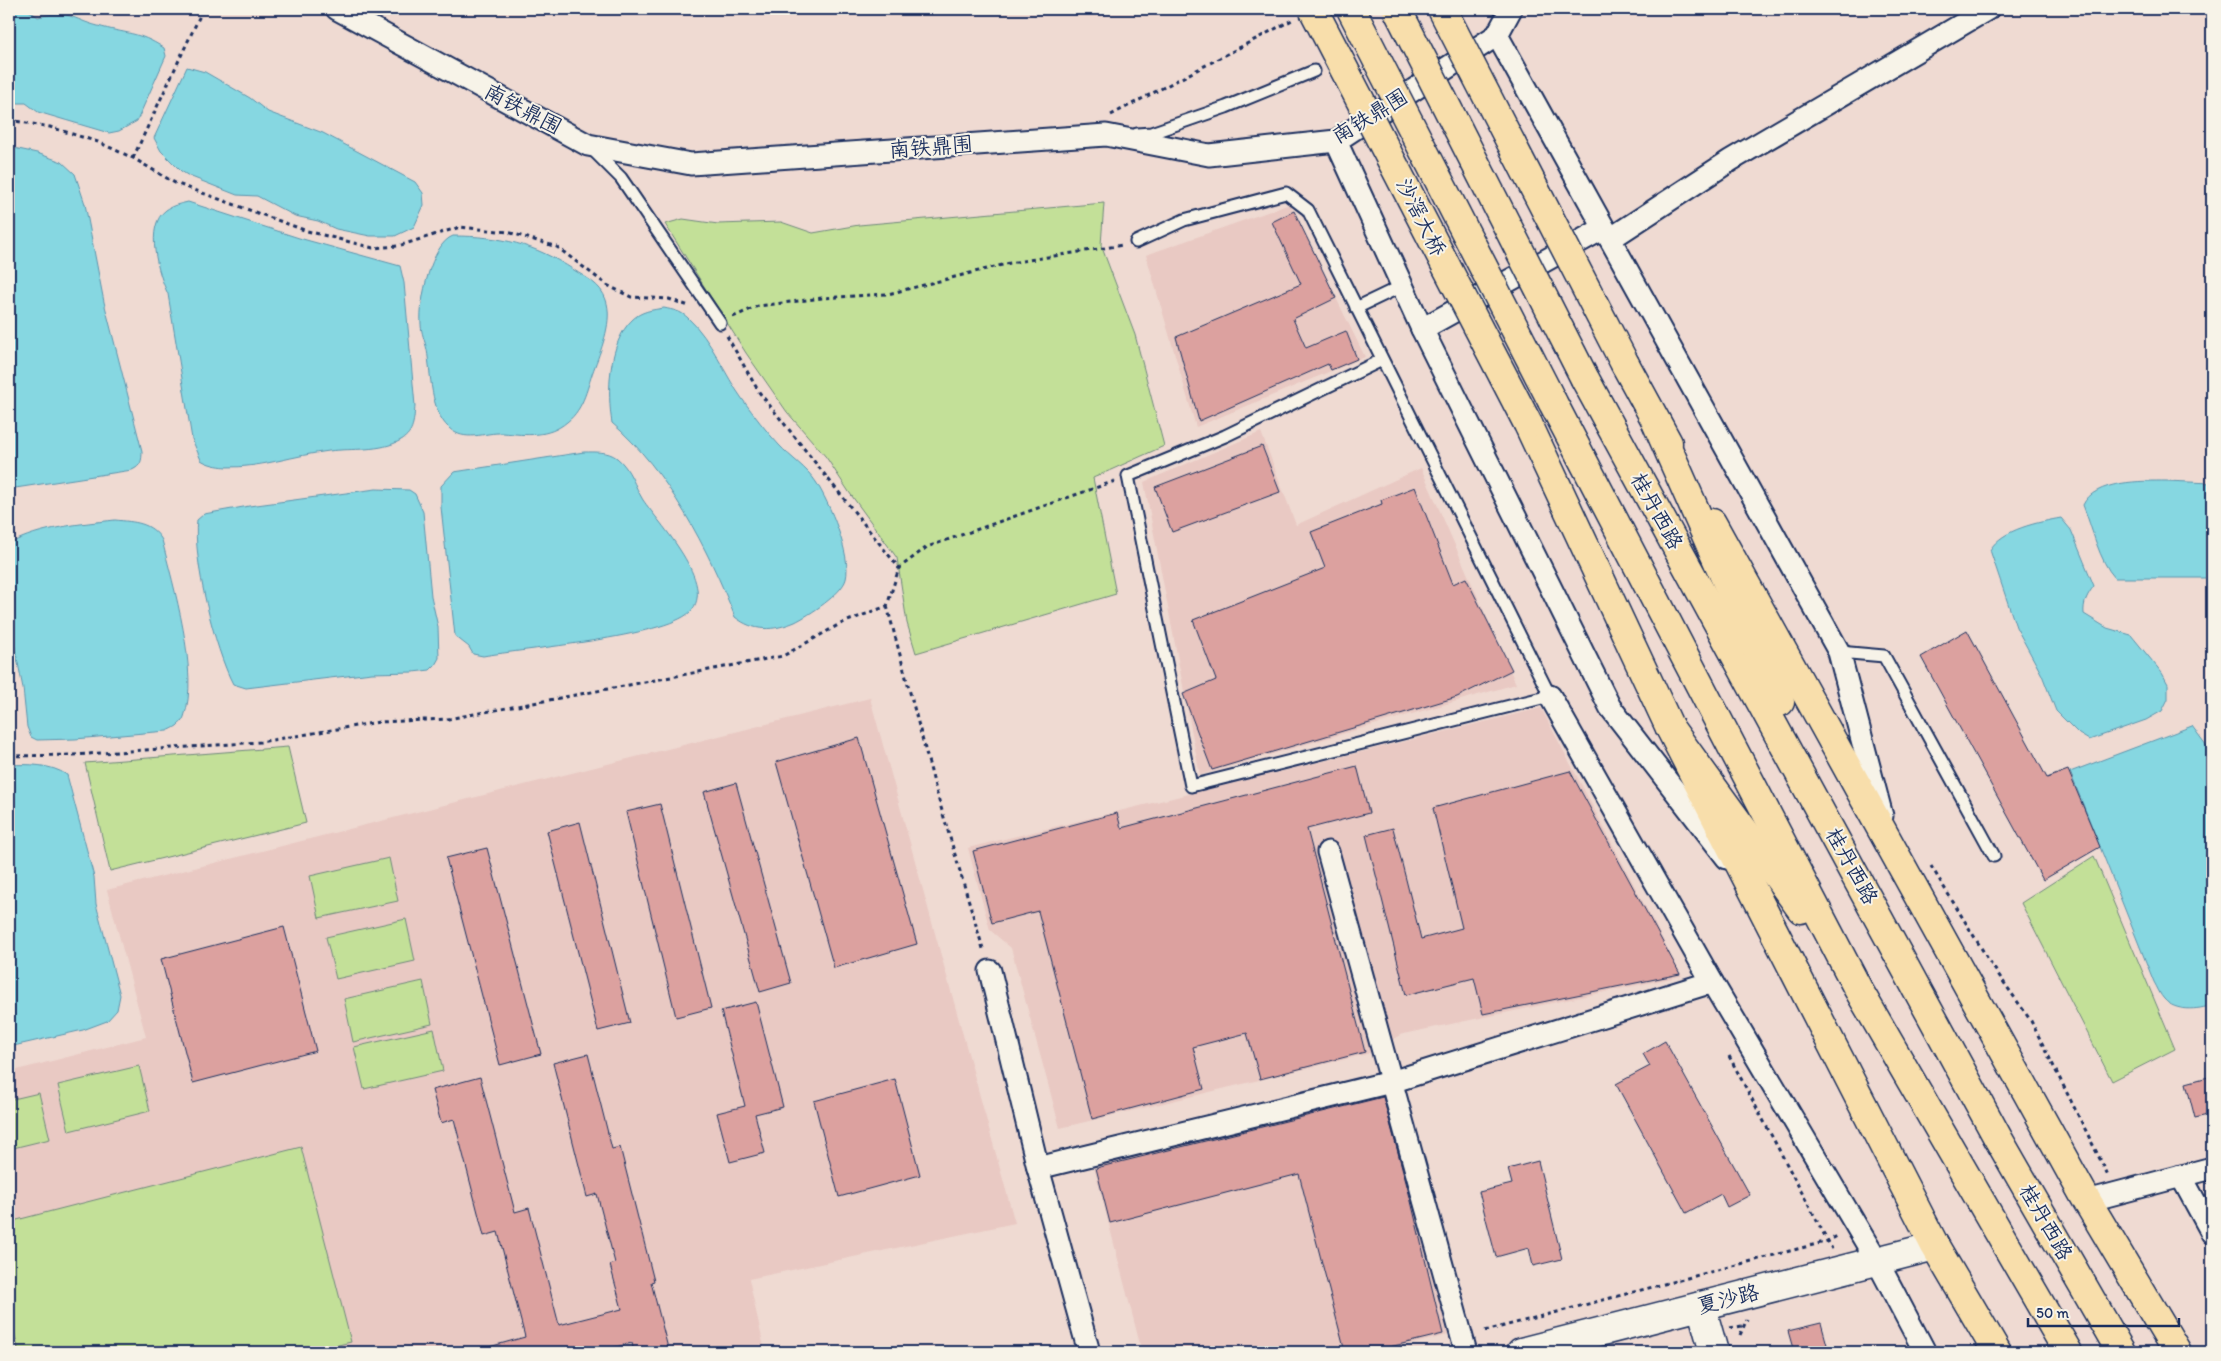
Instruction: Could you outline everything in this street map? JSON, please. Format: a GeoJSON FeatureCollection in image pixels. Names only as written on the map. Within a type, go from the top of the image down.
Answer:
{"type":"FeatureCollection","features":[{"type":"Feature","properties":{"kind":"main road","name":"沙滘大桥"},"geometry":{"type":"LineString","coordinates":[[1351,9],[1552,401]]}},
{"type":"Feature","properties":{"kind":"main road","name":"桂丹西路"},"geometry":{"type":"LineString","coordinates":[[1397,9],[1585,379],[2000,1140],[2120,1352]]}},
{"type":"Feature","properties":{"kind":"main road"},"geometry":{"type":"LineString","coordinates":[[1442,9],[1656,422],[2087,1201],[2177,1352]]}},
{"type":"Feature","properties":{"kind":"main road","name":"沙滘大桥"},"geometry":{"type":"LineString","coordinates":[[1305,13],[1528,424],[1670,728]]}},
{"type":"Feature","properties":{"kind":"main road","name":"桂丹西路"},"geometry":{"type":"LineString","coordinates":[[1552,401],[1858,988],[1947,1138],[2068,1352]]}},
{"type":"Feature","properties":{"kind":"main road"},"geometry":{"type":"LineString","coordinates":[[1656,422],[1855,873]]}},
{"type":"Feature","properties":{"kind":"main road"},"geometry":{"type":"LineString","coordinates":[[1670,728],[1935,1246],[1997,1352]]}},
{"type":"Feature","properties":{"kind":"main road"},"geometry":{"type":"LineString","coordinates":[[1670,728],[1858,988]]}},
{"type":"Feature","properties":{"kind":"street","name":"南铁鼎围"},"geometry":{"type":"LineString","coordinates":[[337,9],[588,145],[691,164],[1105,127],[1209,155],[1336,141],[1497,35],[1512,9]]}},
{"type":"Feature","properties":{"kind":"street"},"geometry":{"type":"LineString","coordinates":[[1422,329],[1607,234],[1988,9]]}},
{"type":"Feature","properties":{"kind":"street"},"geometry":{"type":"LineString","coordinates":[[1497,35],[1839,652],[1888,840]]}},
{"type":"Feature","properties":{"kind":"street"},"geometry":{"type":"LineString","coordinates":[[1336,141],[1422,329],[1610,707],[1758,898]]}},
{"type":"Feature","properties":{"kind":"street"},"geometry":{"type":"LineString","coordinates":[[1550,696],[1712,982],[1877,1261],[1925,1352]]}},
{"type":"Feature","properties":{"kind":"street"},"geometry":{"type":"LineString","coordinates":[[1328,852],[1466,1352]]}},
{"type":"Feature","properties":{"kind":"street"},"geometry":{"type":"LineString","coordinates":[[990,971],[1038,1168],[1088,1352]]}},
{"type":"Feature","properties":{"kind":"street"},"geometry":{"type":"LineString","coordinates":[[1038,1168],[1391,1082],[1712,982]]}},
{"type":"Feature","properties":{"kind":"street"},"geometry":{"type":"LineString","coordinates":[[2087,1201],[2212,1168]]}},
{"type":"Feature","properties":{"kind":"street"},"geometry":{"type":"LineString","coordinates":[[2181,1176],[2212,1233]]}},
{"type":"Feature","properties":{"kind":"street","name":"夏沙路"},"geometry":{"type":"LineString","coordinates":[[1521,1352],[1935,1246]]}},
{"type":"Feature","properties":{"kind":"street"},"geometry":{"type":"LineString","coordinates":[[1701,1306],[1720,1341]]}},
{"type":"Feature","properties":{"kind":"lane"},"geometry":{"type":"LineString","coordinates":[[1105,127],[1151,134],[1226,107],[1314,71]]}},
{"type":"Feature","properties":{"kind":"lane"},"geometry":{"type":"LineString","coordinates":[[588,145],[621,178],[720,323]]}},
{"type":"Feature","properties":{"kind":"lane"},"geometry":{"type":"LineString","coordinates":[[1136,242],[1184,220],[1286,193],[1308,210],[1550,696],[1192,786],[1128,476],[1225,436],[1382,360]]}},
{"type":"Feature","properties":{"kind":"lane"},"geometry":{"type":"LineString","coordinates":[[1356,308],[1402,286]]}},
{"type":"Feature","properties":{"kind":"lane"},"geometry":{"type":"LineString","coordinates":[[1839,652],[1884,656],[1994,856]]}},
{"type":"Feature","properties":{"kind":"path"},"geometry":{"type":"LineString","coordinates":[[134,158],[203,9]]}},
{"type":"Feature","properties":{"kind":"path"},"geometry":{"type":"LineString","coordinates":[[1105,127],[1305,13]]}},
{"type":"Feature","properties":{"kind":"path"},"geometry":{"type":"LineString","coordinates":[[9,120],[50,127],[82,137],[134,158],[175,183],[307,231],[374,248],[398,246],[460,227],[508,232],[558,247],[607,285],[631,297],[669,299],[692,307],[720,323],[758,392],[899,568]]}},
{"type":"Feature","properties":{"kind":"path"},"geometry":{"type":"LineString","coordinates":[[720,323],[758,306],[822,298],[888,294],[1010,263],[1136,242]]}},
{"type":"Feature","properties":{"kind":"path"},"geometry":{"type":"LineString","coordinates":[[990,971],[938,794],[887,606],[899,568],[927,547],[1128,476]]}},
{"type":"Feature","properties":{"kind":"path"},"geometry":{"type":"LineString","coordinates":[[9,756],[73,755],[260,742],[378,722],[448,720],[783,656],[840,624],[887,606]]}},
{"type":"Feature","properties":{"kind":"path"},"geometry":{"type":"LineString","coordinates":[[1930,865],[1991,964],[2031,1020],[2109,1178]]}},
{"type":"Feature","properties":{"kind":"path"},"geometry":{"type":"LineString","coordinates":[[1725,1047],[1832,1249]]}},
{"type":"Feature","properties":{"kind":"path"},"geometry":{"type":"LineString","coordinates":[[1485,1330],[1828,1241],[1840,1235]]}},
{"type":"Feature","properties":{"kind":"path"},"geometry":{"type":"LineString","coordinates":[[1720,1341],[1742,1326]]}},
{"type":"Feature","properties":{"kind":"shaded area"},"geometry":{"type":"Polygon","coordinates":[[[1290,204],[1365,357],[1196,427],[1146,255],[1290,204]]]}},
{"type":"Feature","properties":{"kind":"shaded area"},"geometry":{"type":"Polygon","coordinates":[[[1261,432],[1296,525],[1421,468],[1516,684],[1200,775],[1144,482],[1261,432]]]}},
{"type":"Feature","properties":{"kind":"shaded area"},"geometry":{"type":"Polygon","coordinates":[[[870,698],[1015,1223],[749,1279],[765,1352],[9,1352],[9,1072],[146,1037],[107,890],[870,698]]]}},
{"type":"Feature","properties":{"kind":"shaded area"},"geometry":{"type":"Polygon","coordinates":[[[1541,708],[1682,976],[1403,1034],[1367,1054],[1060,1128],[1011,948],[990,930],[968,848],[1541,708]]]}},
{"type":"Feature","properties":{"kind":"shaded area"},"geometry":{"type":"Polygon","coordinates":[[[1383,1090],[1448,1335],[1382,1352],[1142,1352],[1094,1167],[1383,1090]]]}},
{"type":"Feature","properties":{"kind":"green space"},"geometry":{"type":"Polygon","coordinates":[[[1104,203],[1101,245],[1135,335],[1164,446],[1093,478],[1116,594],[916,653],[907,623],[897,558],[826,457],[787,412],[746,353],[665,224],[683,219],[718,224],[781,222],[813,233],[859,225],[1104,203]]]}},
{"type":"Feature","properties":{"kind":"green space"},"geometry":{"type":"Polygon","coordinates":[[[288,747],[306,823],[110,871],[85,763],[288,747]]]}},
{"type":"Feature","properties":{"kind":"green space"},"geometry":{"type":"Polygon","coordinates":[[[2094,856],[2175,1049],[2112,1081],[2021,903],[2094,856]]]}},
{"type":"Feature","properties":{"kind":"green space"},"geometry":{"type":"Polygon","coordinates":[[[389,858],[398,901],[319,918],[310,876],[389,858]]]}},
{"type":"Feature","properties":{"kind":"green space"},"geometry":{"type":"Polygon","coordinates":[[[406,919],[415,961],[336,979],[326,937],[406,919]]]}},
{"type":"Feature","properties":{"kind":"green space"},"geometry":{"type":"Polygon","coordinates":[[[423,981],[432,1024],[353,1042],[344,999],[423,981]]]}},
{"type":"Feature","properties":{"kind":"green space"},"geometry":{"type":"Polygon","coordinates":[[[434,1029],[443,1071],[364,1089],[354,1047],[434,1029]]]}},
{"type":"Feature","properties":{"kind":"green space"},"geometry":{"type":"Polygon","coordinates":[[[139,1066],[150,1111],[69,1131],[58,1085],[139,1066]]]}},
{"type":"Feature","properties":{"kind":"green space"},"geometry":{"type":"Polygon","coordinates":[[[39,1093],[50,1139],[9,1149],[9,1100],[39,1093]]]}},
{"type":"Feature","properties":{"kind":"green space"},"geometry":{"type":"Polygon","coordinates":[[[301,1147],[351,1342],[309,1352],[19,1352],[9,1312],[9,1222],[301,1147]]]}},
{"type":"Feature","properties":{"kind":"water"},"geometry":{"type":"Polygon","coordinates":[[[9,9],[26,9],[38,17],[63,14],[98,26],[139,36],[164,48],[166,56],[137,121],[119,131],[109,133],[38,112],[26,103],[9,103],[9,9]]]}},
{"type":"Feature","properties":{"kind":"water"},"geometry":{"type":"Polygon","coordinates":[[[187,67],[205,72],[250,98],[268,112],[323,133],[415,182],[423,193],[424,205],[414,227],[395,236],[370,236],[336,229],[318,221],[295,216],[257,196],[237,195],[181,171],[161,151],[154,138],[187,67]]]}},
{"type":"Feature","properties":{"kind":"water"},"geometry":{"type":"Polygon","coordinates":[[[9,147],[37,153],[62,162],[75,174],[85,204],[104,302],[142,451],[140,463],[132,470],[9,489],[9,147]]]}},
{"type":"Feature","properties":{"kind":"water"},"geometry":{"type":"Polygon","coordinates":[[[188,202],[299,238],[400,266],[404,283],[415,406],[409,434],[393,444],[385,446],[329,451],[239,467],[216,466],[201,460],[192,439],[168,294],[157,263],[154,238],[159,217],[166,210],[188,202]]]}},
{"type":"Feature","properties":{"kind":"water"},"geometry":{"type":"Polygon","coordinates":[[[453,236],[502,240],[531,248],[559,261],[588,279],[604,294],[608,316],[601,350],[582,403],[573,416],[560,427],[545,433],[529,435],[496,433],[468,436],[455,432],[443,421],[438,412],[432,391],[427,350],[421,327],[421,314],[424,289],[433,262],[438,250],[445,241],[453,236]]]}},
{"type":"Feature","properties":{"kind":"water"},"geometry":{"type":"Polygon","coordinates":[[[664,308],[683,314],[704,336],[736,390],[769,434],[816,482],[833,515],[846,557],[846,579],[832,597],[795,622],[779,627],[757,628],[735,617],[713,565],[684,512],[651,463],[612,423],[610,411],[611,369],[618,342],[624,330],[635,317],[647,311],[664,308]]]}},
{"type":"Feature","properties":{"kind":"water"},"geometry":{"type":"Polygon","coordinates":[[[584,452],[610,454],[622,462],[643,500],[683,554],[697,586],[697,600],[690,612],[675,621],[624,635],[483,656],[473,654],[469,647],[455,636],[441,507],[441,486],[454,472],[584,452]]]}},
{"type":"Feature","properties":{"kind":"water"},"geometry":{"type":"Polygon","coordinates":[[[2133,482],[2212,483],[2212,578],[2115,578],[2109,571],[2100,553],[2083,505],[2089,497],[2108,486],[2133,482]]]}},
{"type":"Feature","properties":{"kind":"water"},"geometry":{"type":"Polygon","coordinates":[[[376,489],[409,490],[415,494],[423,512],[431,596],[438,627],[439,658],[435,665],[430,670],[372,673],[246,688],[233,684],[219,649],[206,604],[198,557],[197,520],[204,514],[249,506],[376,489]]]}},
{"type":"Feature","properties":{"kind":"water"},"geometry":{"type":"Polygon","coordinates":[[[2061,518],[2071,530],[2094,586],[2086,599],[2084,614],[2107,628],[2131,635],[2162,673],[2168,684],[2168,699],[2162,711],[2146,720],[2089,740],[2079,734],[2056,711],[2042,675],[2016,627],[1990,550],[2003,537],[2012,532],[2032,524],[2061,518]]]}},
{"type":"Feature","properties":{"kind":"water"},"geometry":{"type":"Polygon","coordinates":[[[115,520],[136,522],[148,526],[162,540],[178,604],[187,654],[188,699],[183,720],[167,731],[75,739],[37,740],[31,737],[27,727],[23,688],[9,618],[9,544],[47,530],[115,520]]]}},
{"type":"Feature","properties":{"kind":"water"},"geometry":{"type":"Polygon","coordinates":[[[2192,726],[2212,753],[2212,1005],[2187,1009],[2174,1006],[2164,999],[2154,982],[2070,772],[2192,726]]]}},
{"type":"Feature","properties":{"kind":"water"},"geometry":{"type":"Polygon","coordinates":[[[9,765],[47,767],[67,775],[94,877],[96,904],[120,995],[117,1010],[107,1021],[83,1030],[9,1047],[9,765]]]}},
{"type":"Feature","properties":{"kind":"building"},"geometry":{"type":"Polygon","coordinates":[[[1294,211],[1336,298],[1293,319],[1306,348],[1346,331],[1357,359],[1331,370],[1328,364],[1199,421],[1176,337],[1301,284],[1272,222],[1294,211]]]}},
{"type":"Feature","properties":{"kind":"building"},"geometry":{"type":"Polygon","coordinates":[[[1262,446],[1280,492],[1172,532],[1155,487],[1262,446]]]}},
{"type":"Feature","properties":{"kind":"building"},"geometry":{"type":"Polygon","coordinates":[[[1415,487],[1453,584],[1466,578],[1512,670],[1457,697],[1212,770],[1183,694],[1216,680],[1193,620],[1325,568],[1311,532],[1382,504],[1381,500],[1415,487]]]}},
{"type":"Feature","properties":{"kind":"building"},"geometry":{"type":"Polygon","coordinates":[[[1967,630],[2047,778],[2068,770],[2100,847],[2043,880],[1921,657],[1967,630]]]}},
{"type":"Feature","properties":{"kind":"building"},"geometry":{"type":"Polygon","coordinates":[[[859,738],[917,944],[834,968],[776,762],[859,738]]]}},
{"type":"Feature","properties":{"kind":"building"},"geometry":{"type":"Polygon","coordinates":[[[1357,766],[1369,813],[1307,829],[1365,1052],[1260,1079],[1247,1033],[1193,1047],[1204,1089],[1092,1119],[1038,911],[992,923],[973,851],[1117,813],[1121,828],[1357,766]]]}},
{"type":"Feature","properties":{"kind":"building"},"geometry":{"type":"Polygon","coordinates":[[[1570,771],[1680,974],[1483,1014],[1474,978],[1406,995],[1366,835],[1393,828],[1421,939],[1462,928],[1433,808],[1570,771]]]}},
{"type":"Feature","properties":{"kind":"building"},"geometry":{"type":"Polygon","coordinates":[[[736,783],[791,983],[760,992],[704,792],[736,783]]]}},
{"type":"Feature","properties":{"kind":"building"},"geometry":{"type":"Polygon","coordinates":[[[660,804],[711,1008],[676,1017],[626,812],[660,804]]]}},
{"type":"Feature","properties":{"kind":"building"},"geometry":{"type":"Polygon","coordinates":[[[580,822],[630,1023],[598,1031],[547,831],[580,822]]]}},
{"type":"Feature","properties":{"kind":"building"},"geometry":{"type":"Polygon","coordinates":[[[487,848],[541,1054],[500,1065],[446,858],[487,848]]]}},
{"type":"Feature","properties":{"kind":"building"},"geometry":{"type":"Polygon","coordinates":[[[284,927],[316,1051],[193,1083],[161,959],[284,927]]]}},
{"type":"Feature","properties":{"kind":"building"},"geometry":{"type":"Polygon","coordinates":[[[756,1002],[783,1107],[755,1114],[765,1153],[730,1162],[717,1113],[745,1106],[721,1011],[756,1002]]]}},
{"type":"Feature","properties":{"kind":"building"},"geometry":{"type":"Polygon","coordinates":[[[1665,1041],[1750,1195],[1727,1207],[1721,1194],[1686,1213],[1616,1084],[1650,1066],[1643,1054],[1665,1041]]]}},
{"type":"Feature","properties":{"kind":"building"},"geometry":{"type":"Polygon","coordinates":[[[588,1054],[612,1149],[620,1147],[654,1281],[651,1282],[669,1352],[634,1352],[632,1343],[594,1352],[490,1352],[489,1347],[525,1337],[498,1232],[484,1236],[454,1119],[441,1123],[432,1090],[480,1077],[515,1212],[529,1208],[559,1325],[622,1309],[610,1265],[615,1263],[597,1194],[587,1197],[553,1063],[588,1054]]]}},
{"type":"Feature","properties":{"kind":"building"},"geometry":{"type":"Polygon","coordinates":[[[2212,1076],[2212,1114],[2195,1118],[2186,1083],[2212,1076]]]}},
{"type":"Feature","properties":{"kind":"building"},"geometry":{"type":"Polygon","coordinates":[[[895,1079],[920,1175],[839,1197],[814,1101],[895,1079]]]}},
{"type":"Feature","properties":{"kind":"building"},"geometry":{"type":"Polygon","coordinates":[[[1383,1097],[1410,1197],[1443,1334],[1369,1352],[1345,1352],[1299,1174],[1110,1223],[1096,1168],[1383,1097]]]}},
{"type":"Feature","properties":{"kind":"building"},"geometry":{"type":"Polygon","coordinates":[[[1538,1161],[1562,1259],[1533,1266],[1529,1248],[1496,1257],[1479,1192],[1512,1184],[1508,1169],[1538,1161]]]}},
{"type":"Feature","properties":{"kind":"building"},"geometry":{"type":"Polygon","coordinates":[[[1821,1323],[1829,1352],[1794,1352],[1788,1331],[1821,1323]]]}}]}
